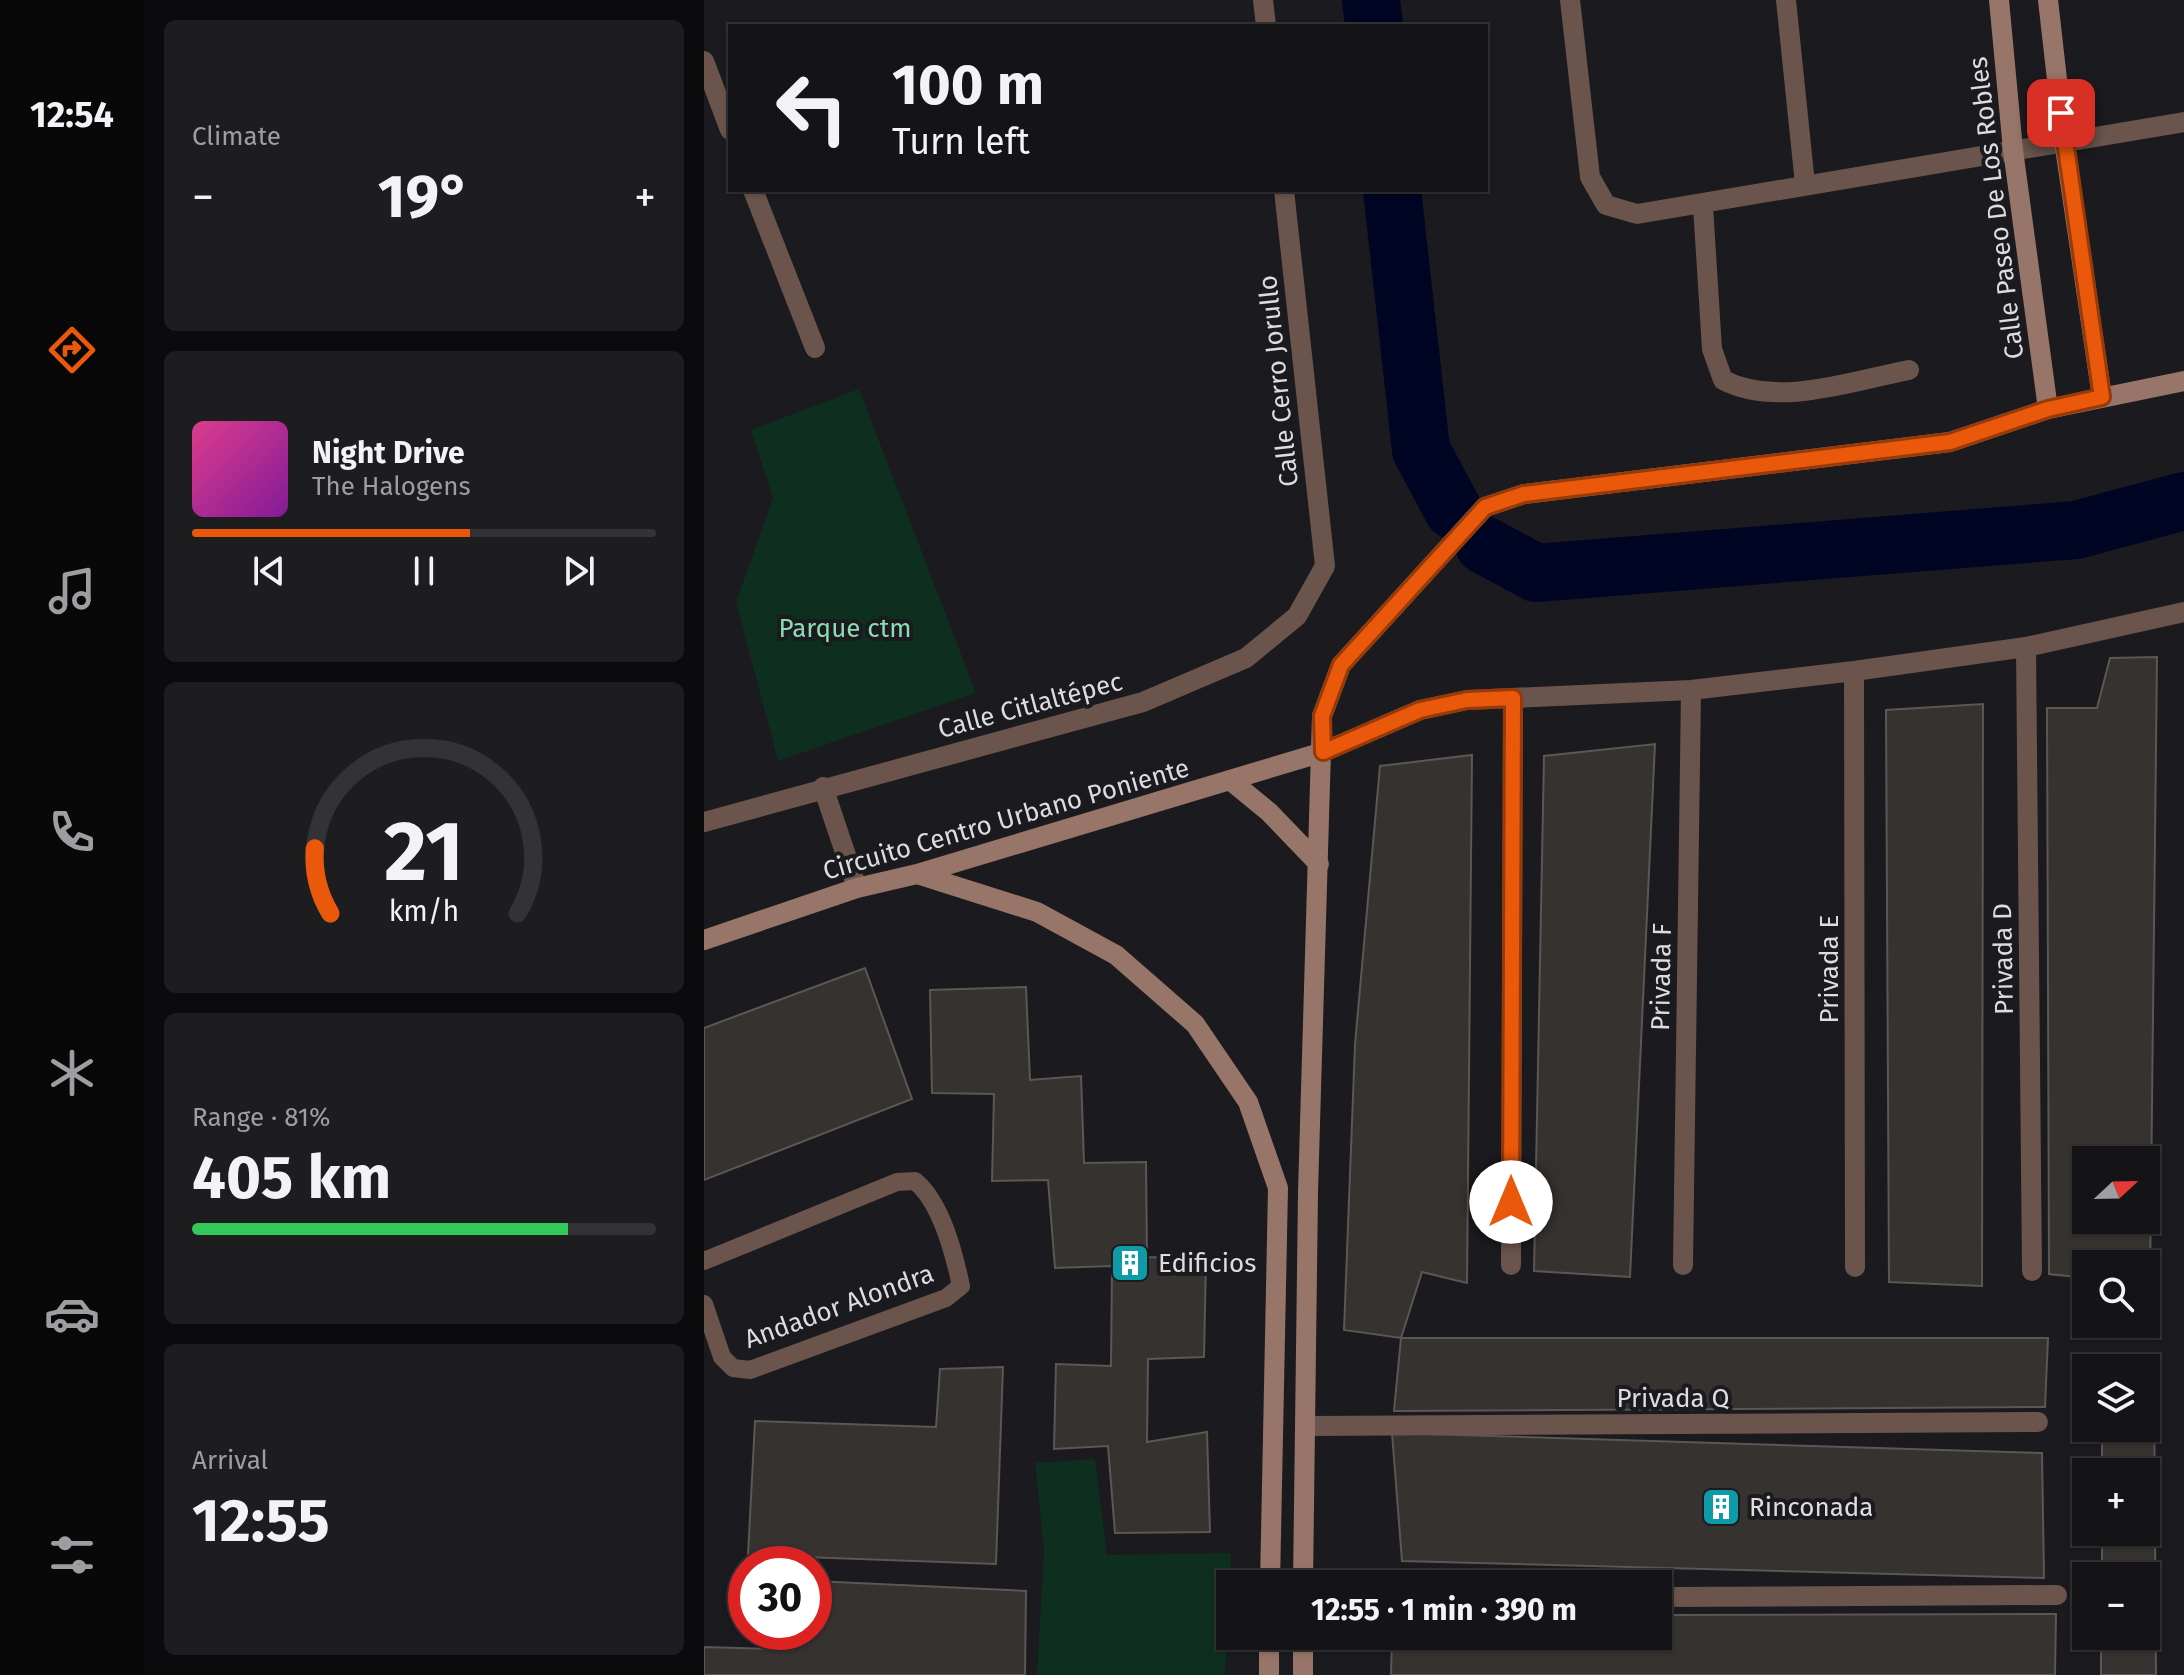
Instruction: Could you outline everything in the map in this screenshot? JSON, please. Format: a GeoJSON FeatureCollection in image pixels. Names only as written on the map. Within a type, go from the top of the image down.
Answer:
{"type":"FeatureCollection","features":[{"type":"Feature","properties":{"kind":"main road","name":"Calle Paseo De Los Robles"},"geometry":{"type":"LineString","coordinates":[[1999,0],[2013,150],[2048,409]]}},
{"type":"Feature","properties":{"kind":"main road"},"geometry":{"type":"LineString","coordinates":[[2048,0],[2064,141],[2102,397]]}},
{"type":"Feature","properties":{"kind":"main road"},"geometry":{"type":"LineString","coordinates":[[1303,1570],[1308,1426],[1308,1192],[1322,716],[1341,665],[1485,507],[1524,494],[1950,442],[2048,409],[2184,381]]}},
{"type":"Feature","properties":{"kind":"main road","name":"Circuito Centro Urbano Poniente"},"geometry":{"type":"LineString","coordinates":[[704,940],[857,888],[917,874],[1323,752]]}},
{"type":"Feature","properties":{"kind":"main road"},"geometry":{"type":"LineString","coordinates":[[1230,780],[1269,812],[1319,864]]}},
{"type":"Feature","properties":{"kind":"main road"},"geometry":{"type":"LineString","coordinates":[[917,874],[1037,912],[1127,965],[1195,1024],[1248,1102],[1278,1188],[1270,1570]]}},
{"type":"Feature","properties":{"kind":"main road"},"geometry":{"type":"LineString","coordinates":[[1269,1650],[1269,1675]]}},
{"type":"Feature","properties":{"kind":"main road"},"geometry":{"type":"LineString","coordinates":[[1303,1650],[1303,1675]]}},
{"type":"Feature","properties":{"kind":"street"},"geometry":{"type":"LineString","coordinates":[[1263,0],[1266,24]]}},
{"type":"Feature","properties":{"kind":"street"},"geometry":{"type":"LineString","coordinates":[[1570,0],[1590,177],[1606,205],[1637,214],[1703,206],[1805,184],[2184,122]]}},
{"type":"Feature","properties":{"kind":"street"},"geometry":{"type":"LineString","coordinates":[[1786,0],[1805,184]]}},
{"type":"Feature","properties":{"kind":"street"},"geometry":{"type":"LineString","coordinates":[[704,61],[728,125]]}},
{"type":"Feature","properties":{"kind":"street"},"geometry":{"type":"LineString","coordinates":[[754,192],[815,348]]}},
{"type":"Feature","properties":{"kind":"street","name":"Calle Cerro Jorullo"},"geometry":{"type":"LineString","coordinates":[[1284,192],[1325,566]]}},
{"type":"Feature","properties":{"kind":"street"},"geometry":{"type":"LineString","coordinates":[[1703,206],[1712,349],[1723,380],[1742,390],[1799,390],[1909,370]]}},
{"type":"Feature","properties":{"kind":"street","name":"Calle Citlaltépec"},"geometry":{"type":"LineString","coordinates":[[704,822],[1143,702],[1246,658],[1297,616],[1325,566]]}},
{"type":"Feature","properties":{"kind":"street"},"geometry":{"type":"LineString","coordinates":[[1323,752],[1420,710],[1467,700],[1691,690],[1854,671],[2026,647],[2184,612]]}},
{"type":"Feature","properties":{"kind":"street","name":"Privada D"},"geometry":{"type":"LineString","coordinates":[[2026,647],[2032,1271]]}},
{"type":"Feature","properties":{"kind":"street","name":"Privada E"},"geometry":{"type":"LineString","coordinates":[[1854,671],[1855,1267]]}},
{"type":"Feature","properties":{"kind":"street","name":"Privada F"},"geometry":{"type":"LineString","coordinates":[[1683,1265],[1691,690]]}},
{"type":"Feature","properties":{"kind":"street"},"geometry":{"type":"LineString","coordinates":[[1511,1265],[1513,698]]}},
{"type":"Feature","properties":{"kind":"street"},"geometry":{"type":"LineString","coordinates":[[823,787],[857,888]]}},
{"type":"Feature","properties":{"kind":"street","name":"Privada Q"},"geometry":{"type":"LineString","coordinates":[[1308,1426],[2038,1422]]}},
{"type":"Feature","properties":{"kind":"street"},"geometry":{"type":"LineString","coordinates":[[1672,1597],[2057,1595]]}},
{"type":"Feature","properties":{"kind":"lane","name":"Andador Alondra"},"geometry":{"type":"LineString","coordinates":[[704,1261],[897,1182],[915,1181],[928,1191],[957,1266],[961,1286],[946,1298],[750,1370],[733,1368],[722,1357],[704,1304]]}},
{"type":"Feature","properties":{"kind":"green space","name":"Parque ctm"},"geometry":{"type":"Polygon","coordinates":[[[859,389],[976,693],[778,761],[736,602],[773,498],[751,430],[859,389]]]}},
{"type":"Feature","properties":{"kind":"green space"},"geometry":{"type":"Polygon","coordinates":[[[1095,1459],[1107,1555],[1231,1553],[1230,1570],[1216,1570],[1216,1650],[1226,1650],[1225,1675],[1037,1675],[1044,1551],[1035,1463],[1095,1459]]]}},
{"type":"Feature","properties":{"kind":"building"},"geometry":{"type":"Polygon","coordinates":[[[2157,657],[2152,1146],[2072,1146],[2072,1234],[2151,1234],[2150,1250],[2072,1250],[2072,1276],[2049,1274],[2047,708],[2097,708],[2110,658],[2157,657]]]}},
{"type":"Feature","properties":{"kind":"building"},"geometry":{"type":"Polygon","coordinates":[[[1983,704],[1982,1286],[1889,1282],[1886,710],[1983,704]]]}},
{"type":"Feature","properties":{"kind":"building"},"geometry":{"type":"Polygon","coordinates":[[[1655,744],[1630,1277],[1534,1271],[1544,756],[1655,744]]]}},
{"type":"Feature","properties":{"kind":"building"},"geometry":{"type":"Polygon","coordinates":[[[1472,755],[1467,1283],[1422,1272],[1401,1338],[1344,1330],[1355,1044],[1380,766],[1472,755]]]}},
{"type":"Feature","properties":{"kind":"building"},"geometry":{"type":"Polygon","coordinates":[[[865,968],[912,1099],[704,1180],[704,1028],[865,968]]]}},
{"type":"Feature","properties":{"kind":"building","name":"Edificios"},"geometry":{"type":"Polygon","coordinates":[[[1026,987],[1030,1080],[1081,1076],[1084,1163],[1146,1162],[1147,1257],[1206,1259],[1204,1357],[1148,1359],[1147,1442],[1207,1432],[1210,1532],[1115,1533],[1108,1446],[1054,1449],[1056,1364],[1111,1366],[1112,1266],[1055,1268],[1048,1180],[992,1181],[994,1094],[932,1093],[930,990],[1026,987]]]}},
{"type":"Feature","properties":{"kind":"building"},"geometry":{"type":"Polygon","coordinates":[[[1401,1338],[2048,1338],[2045,1407],[1394,1411],[1401,1338]]]}},
{"type":"Feature","properties":{"kind":"building"},"geometry":{"type":"Polygon","coordinates":[[[1003,1367],[996,1564],[832,1558],[832,1546],[748,1546],[755,1421],[936,1427],[940,1369],[1003,1367]]]}},
{"type":"Feature","properties":{"kind":"building","name":"Rinconada"},"geometry":{"type":"Polygon","coordinates":[[[1392,1433],[2042,1453],[2044,1578],[1402,1561],[1392,1433]]]}},
{"type":"Feature","properties":{"kind":"building"},"geometry":{"type":"Polygon","coordinates":[[[2102,1442],[2154,1442],[2155,1458],[2102,1458],[2102,1442]]]}},
{"type":"Feature","properties":{"kind":"building"},"geometry":{"type":"Polygon","coordinates":[[[2102,1546],[2155,1546],[2155,1562],[2102,1562],[2102,1546]]]}},
{"type":"Feature","properties":{"kind":"building"},"geometry":{"type":"Polygon","coordinates":[[[832,1582],[1026,1591],[1025,1675],[704,1675],[704,1647],[728,1650],[832,1650],[832,1582]]]}},
{"type":"Feature","properties":{"kind":"building"},"geometry":{"type":"Polygon","coordinates":[[[2056,1614],[2055,1675],[1391,1675],[1392,1650],[1672,1650],[1672,1615],[2056,1614]]]}},
{"type":"Feature","properties":{"kind":"building"},"geometry":{"type":"Polygon","coordinates":[[[2101,1650],[2156,1650],[2156,1675],[2101,1675],[2101,1650]]]}},
{"type":"Feature","properties":{"kind":"waterway"},"geometry":{"type":"LineString","coordinates":[[1371,0],[1374,24]]}},
{"type":"Feature","properties":{"kind":"waterway"},"geometry":{"type":"LineString","coordinates":[[1392,192],[1421,450],[1453,510]]}},
{"type":"Feature","properties":{"kind":"waterway"},"geometry":{"type":"LineString","coordinates":[[1484,545],[1536,573],[2076,530],[2184,501]]}},
{"type":"Feature","properties":{"kind":"place","name":"Edificios"},"geometry":{"type":"Point","coordinates":[1130,1263]}},
{"type":"Feature","properties":{"kind":"place","name":"Rinconada"},"geometry":{"type":"Point","coordinates":[1721,1507]}},
{"type":"Feature","properties":{"kind":"route"},"geometry":{"type":"LineString","coordinates":[[1511,1202],[1513,698],[1467,700],[1420,710],[1323,752],[1322,716],[1341,665],[1485,507],[1524,494],[1950,442],[2048,409],[2102,397],[2061,113]]}}]}
